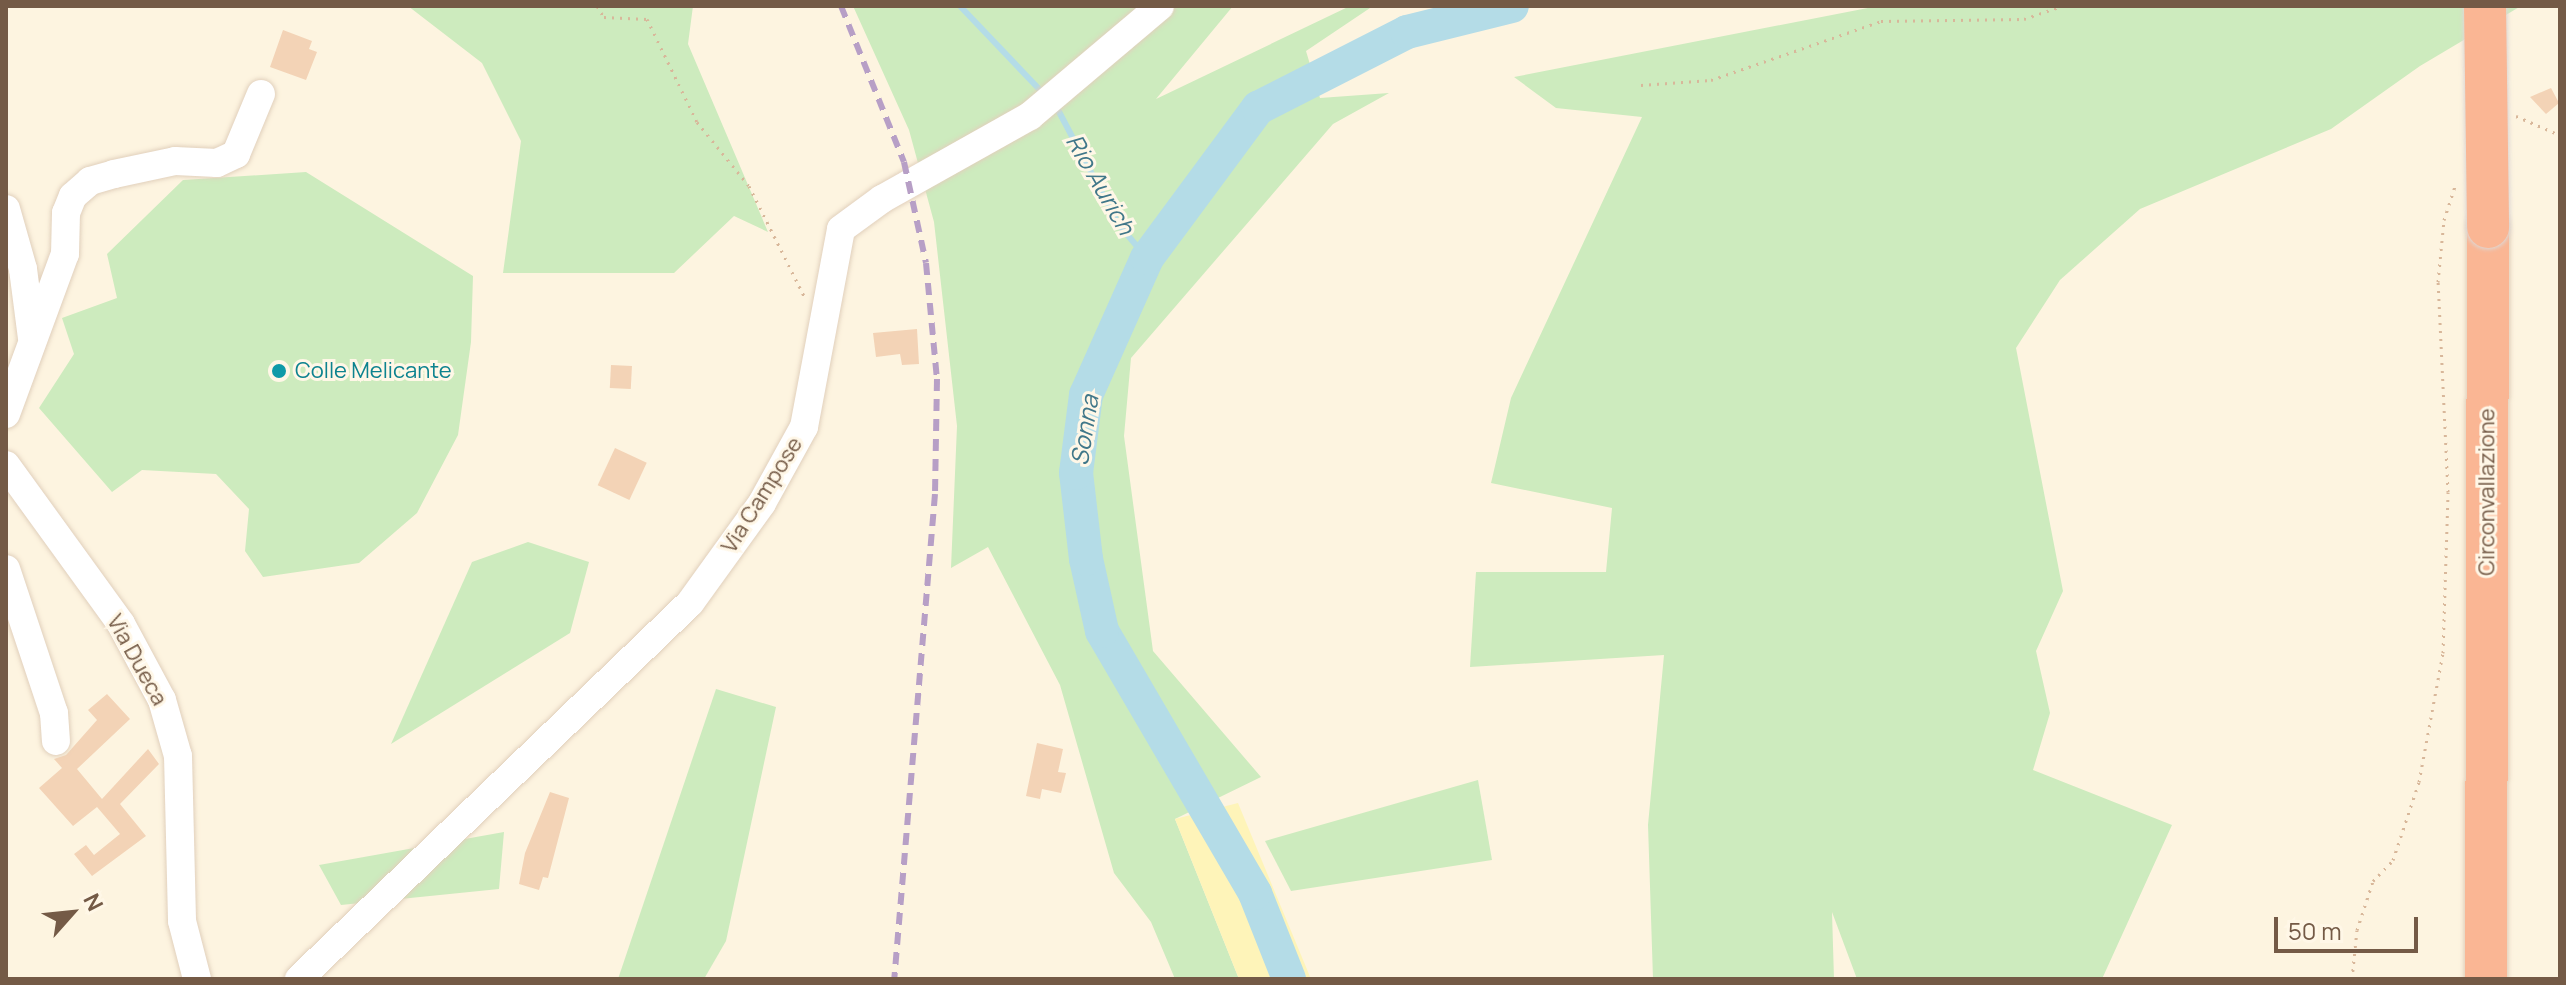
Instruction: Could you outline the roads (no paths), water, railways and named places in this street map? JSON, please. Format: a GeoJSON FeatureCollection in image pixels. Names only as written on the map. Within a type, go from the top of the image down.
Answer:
{"type":"FeatureCollection","features":[{"type":"Feature","properties":{"kind":"highway","name":"Circonvallazione"},"geometry":{"type":"LineString","coordinates":[[2485,6],[2488,227],[2486,979]]}},
{"type":"Feature","properties":{"kind":"street","name":"Via Campose"},"geometry":{"type":"LineString","coordinates":[[299,979],[690,603],[762,503],[804,427],[841,229],[915,179],[1030,116],[1160,6]]}},
{"type":"Feature","properties":{"kind":"street"},"geometry":{"type":"LineString","coordinates":[[6,414],[65,254],[66,213],[73,196],[90,181],[114,174],[175,161],[217,163],[236,154],[261,94]]}},
{"type":"Feature","properties":{"kind":"street"},"geometry":{"type":"LineString","coordinates":[[6,209],[23,269],[33,342]]}},
{"type":"Feature","properties":{"kind":"street","name":"Via Dueca"},"geometry":{"type":"LineString","coordinates":[[6,465],[121,624],[162,700],[178,756],[182,921],[191,976]]}},
{"type":"Feature","properties":{"kind":"street"},"geometry":{"type":"LineString","coordinates":[[6,569],[54,713],[56,741]]}},
{"type":"Feature","properties":{"kind":"waterway","name":"Rio Aurich"},"geometry":{"type":"LineString","coordinates":[[960,6],[1039,89]]}},
{"type":"Feature","properties":{"kind":"waterway","name":"Sonna"},"geometry":{"type":"LineString","coordinates":[[1289,979],[1255,893],[1102,631],[1086,559],[1076,473],[1086,395],[1147,258],[1258,108],[1407,32],[1512,6]]}},
{"type":"Feature","properties":{"kind":"waterway","name":"Rio Aurich"},"geometry":{"type":"LineString","coordinates":[[1057,108],[1119,225],[1147,258]]}},
{"type":"Feature","properties":{"kind":"railway"},"geometry":{"type":"LineString","coordinates":[[841,6],[904,162],[926,263],[937,379],[935,494],[894,979]]}},
{"type":"Feature","properties":{"kind":"place","name":"Colle Melicante"},"geometry":{"type":"Point","coordinates":[279,371]}}]}
